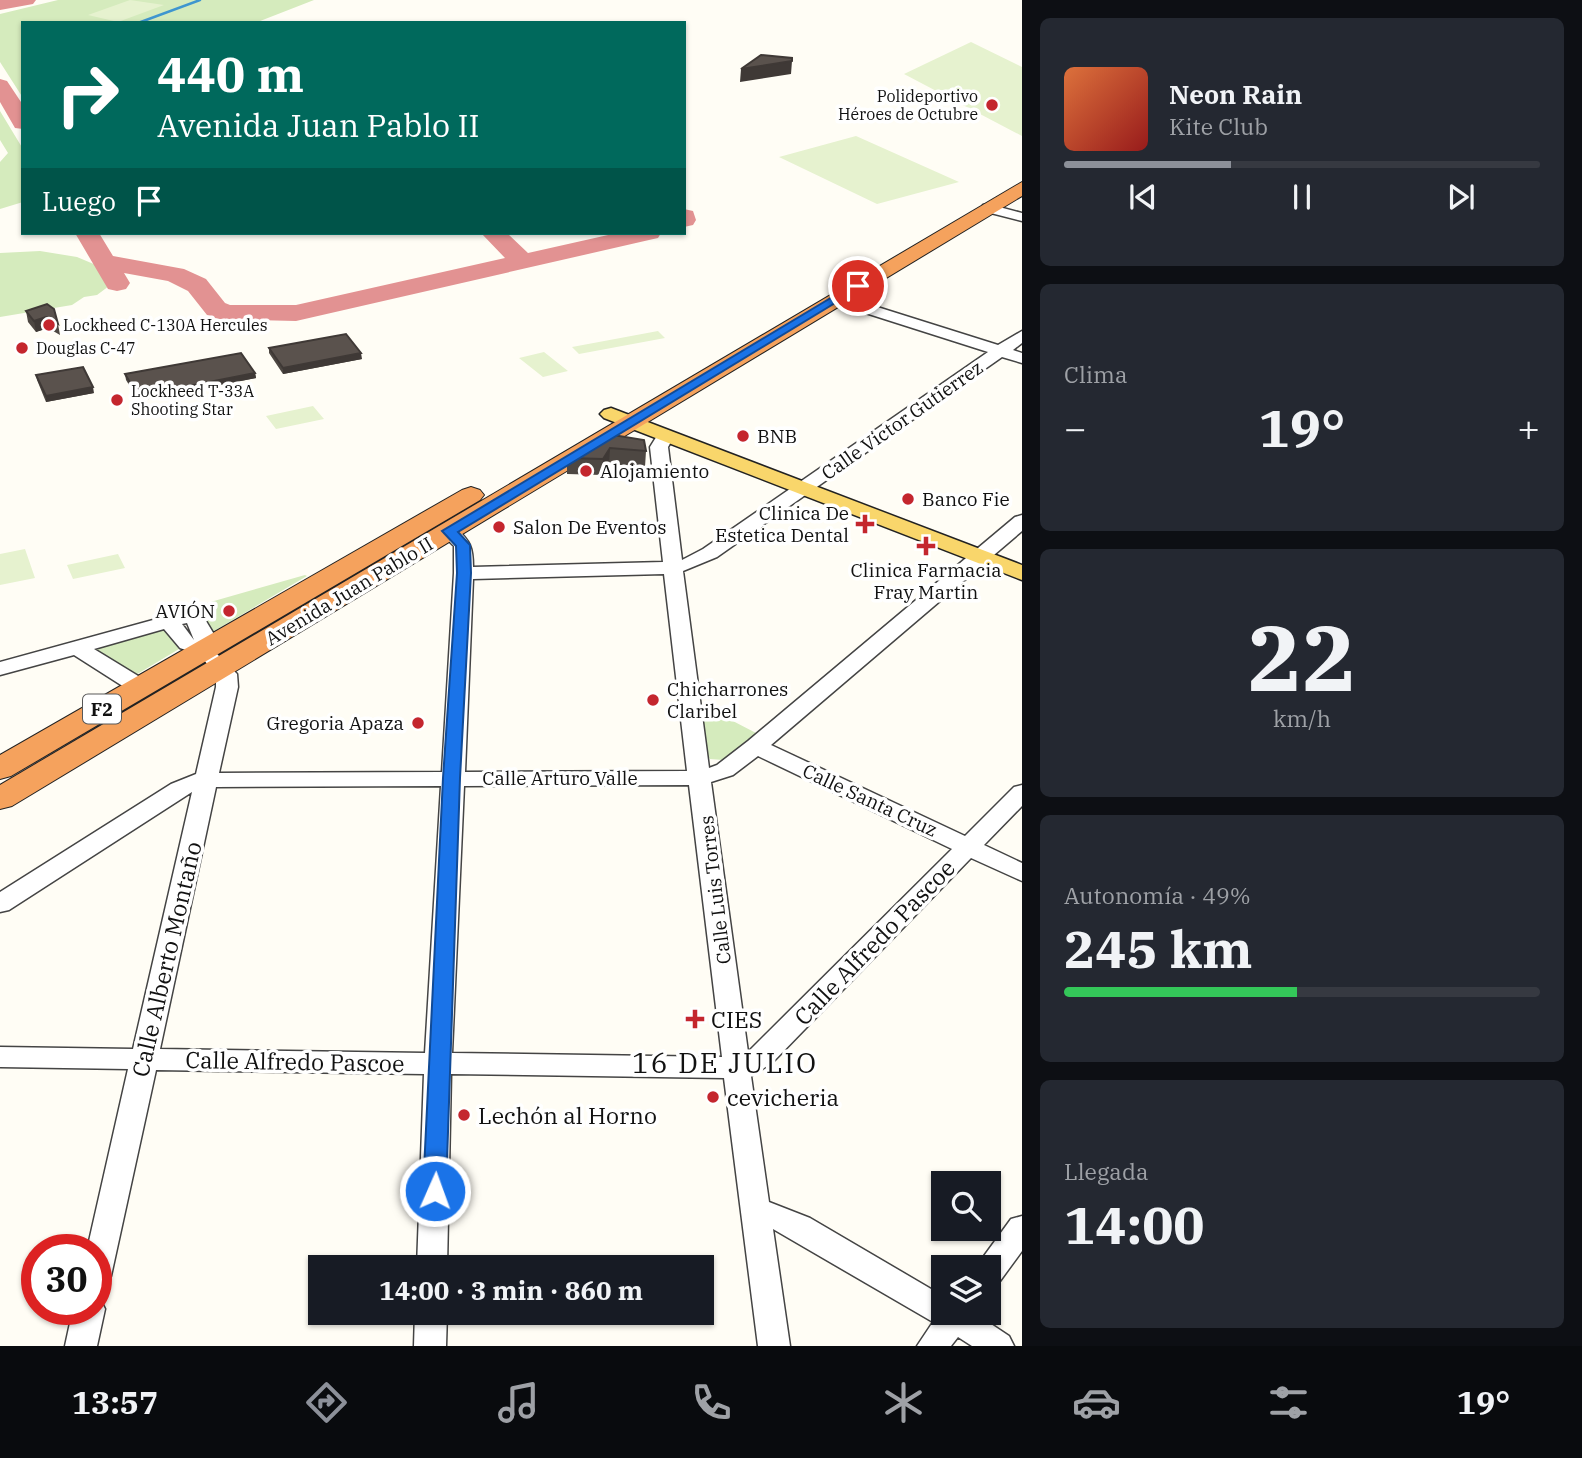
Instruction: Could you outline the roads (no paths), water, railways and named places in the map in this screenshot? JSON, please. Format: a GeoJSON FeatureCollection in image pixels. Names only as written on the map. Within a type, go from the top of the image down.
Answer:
{"type":"FeatureCollection","features":[{"type":"Feature","properties":{"kind":"highway","name":"Avenida Juan Pablo II"},"geometry":{"type":"LineString","coordinates":[[0,799],[213,659],[630,412],[1022,175]]}},
{"type":"Feature","properties":{"kind":"highway","name":"Avenida Juan Pablo II"},"geometry":{"type":"LineString","coordinates":[[0,769],[140,687],[213,659],[449,531],[630,412],[836,299],[1022,188]]}},
{"type":"Feature","properties":{"kind":"main road"},"geometry":{"type":"LineString","coordinates":[[630,412],[666,435],[811,482]]}},
{"type":"Feature","properties":{"kind":"main road"},"geometry":{"type":"LineString","coordinates":[[630,412],[986,550],[1022,573]]}},
{"type":"Feature","properties":{"kind":"main road"},"geometry":{"type":"LineString","coordinates":[[986,550],[1022,556]]}},
{"type":"Feature","properties":{"kind":"street"},"geometry":{"type":"LineString","coordinates":[[988,208],[1022,217]]}},
{"type":"Feature","properties":{"kind":"street"},"geometry":{"type":"LineString","coordinates":[[836,299],[1022,358]]}},
{"type":"Feature","properties":{"kind":"street","name":"Calle Victor Gutierrez"},"geometry":{"type":"LineString","coordinates":[[464,573],[674,568],[689,564],[710,553],[1022,336]]}},
{"type":"Feature","properties":{"kind":"street","name":"Calle Luis Torres"},"geometry":{"type":"LineString","coordinates":[[666,435],[659,447],[736,1069],[774,1346]]}},
{"type":"Feature","properties":{"kind":"street","name":"Calle Arturo Valle"},"geometry":{"type":"LineString","coordinates":[[0,904],[179,789],[208,778],[701,778],[725,770],[1022,521]]}},
{"type":"Feature","properties":{"kind":"street"},"geometry":{"type":"LineString","coordinates":[[432,1255],[438,1064],[464,573],[463,545],[449,531]]}},
{"type":"Feature","properties":{"kind":"street","name":"Calle Alberto Montaño"},"geometry":{"type":"LineString","coordinates":[[105,1234],[227,687],[193,615],[170,622]]}},
{"type":"Feature","properties":{"kind":"street"},"geometry":{"type":"LineString","coordinates":[[0,669],[75,646],[170,622],[182,642],[213,659]]}},
{"type":"Feature","properties":{"kind":"street"},"geometry":{"type":"LineString","coordinates":[[75,646],[140,687]]}},
{"type":"Feature","properties":{"kind":"street","name":"Calle Santa Cruz"},"geometry":{"type":"LineString","coordinates":[[756,746],[1022,873]]}},
{"type":"Feature","properties":{"kind":"street","name":"Calle Alfredo Pascoe"},"geometry":{"type":"LineString","coordinates":[[0,1057],[736,1069],[750,1065],[762,1056],[1022,792]]}},
{"type":"Feature","properties":{"kind":"street"},"geometry":{"type":"LineString","coordinates":[[756,1214],[768,1214],[799,1227],[931,1303]]}},
{"type":"Feature","properties":{"kind":"street"},"geometry":{"type":"LineString","coordinates":[[1001,1256],[1022,1228]]}},
{"type":"Feature","properties":{"kind":"street"},"geometry":{"type":"LineString","coordinates":[[81,1346],[86,1325]]}},
{"type":"Feature","properties":{"kind":"street"},"geometry":{"type":"LineString","coordinates":[[430,1346],[431,1325]]}},
{"type":"Feature","properties":{"kind":"street"},"geometry":{"type":"LineString","coordinates":[[933,1346],[944,1325]]}},
{"type":"Feature","properties":{"kind":"street"},"geometry":{"type":"LineString","coordinates":[[966,1325],[998,1346]]}},
{"type":"Feature","properties":{"kind":"waterway"},"geometry":{"type":"LineString","coordinates":[[143,21],[200,0]]}},
{"type":"Feature","properties":{"kind":"place","name":"Polideportivo Héroes de Octubre"},"geometry":{"type":"Point","coordinates":[992,105]}},
{"type":"Feature","properties":{"kind":"place","name":"Lockheed C-130A Hercules"},"geometry":{"type":"Point","coordinates":[49,325]}},
{"type":"Feature","properties":{"kind":"place","name":"Douglas C-47"},"geometry":{"type":"Point","coordinates":[22,348]}},
{"type":"Feature","properties":{"kind":"place","name":"Lockheed T-33A Shooting Star"},"geometry":{"type":"Point","coordinates":[117,400]}},
{"type":"Feature","properties":{"kind":"place","name":"BNB"},"geometry":{"type":"Point","coordinates":[743,436]}},
{"type":"Feature","properties":{"kind":"place","name":"Alojamiento"},"geometry":{"type":"Point","coordinates":[586,471]}},
{"type":"Feature","properties":{"kind":"place","name":"Banco Fie"},"geometry":{"type":"Point","coordinates":[908,499]}},
{"type":"Feature","properties":{"kind":"place","name":"Clinica De Estetica Dental"},"geometry":{"type":"Point","coordinates":[865,524]}},
{"type":"Feature","properties":{"kind":"place","name":"Salon De Eventos"},"geometry":{"type":"Point","coordinates":[499,527]}},
{"type":"Feature","properties":{"kind":"place","name":"Clinica Farmacia Fray Martin"},"geometry":{"type":"Point","coordinates":[926,546]}},
{"type":"Feature","properties":{"kind":"place","name":"AVIÓN"},"geometry":{"type":"Point","coordinates":[229,611]}},
{"type":"Feature","properties":{"kind":"place","name":"Chicharrones Claribel"},"geometry":{"type":"Point","coordinates":[653,700]}},
{"type":"Feature","properties":{"kind":"place","name":"Gregoria Apaza"},"geometry":{"type":"Point","coordinates":[418,723]}},
{"type":"Feature","properties":{"kind":"place","name":"CIES"},"geometry":{"type":"Point","coordinates":[695,1019]}},
{"type":"Feature","properties":{"kind":"place","name":"cevicheria"},"geometry":{"type":"Point","coordinates":[713,1097]}},
{"type":"Feature","properties":{"kind":"place","name":"Lechón al Horno"},"geometry":{"type":"Point","coordinates":[464,1115]}},
{"type":"Feature","properties":{"kind":"district","name":"16 DE JULIO"},"geometry":{"type":"Point","coordinates":[725,1062]}}]}
